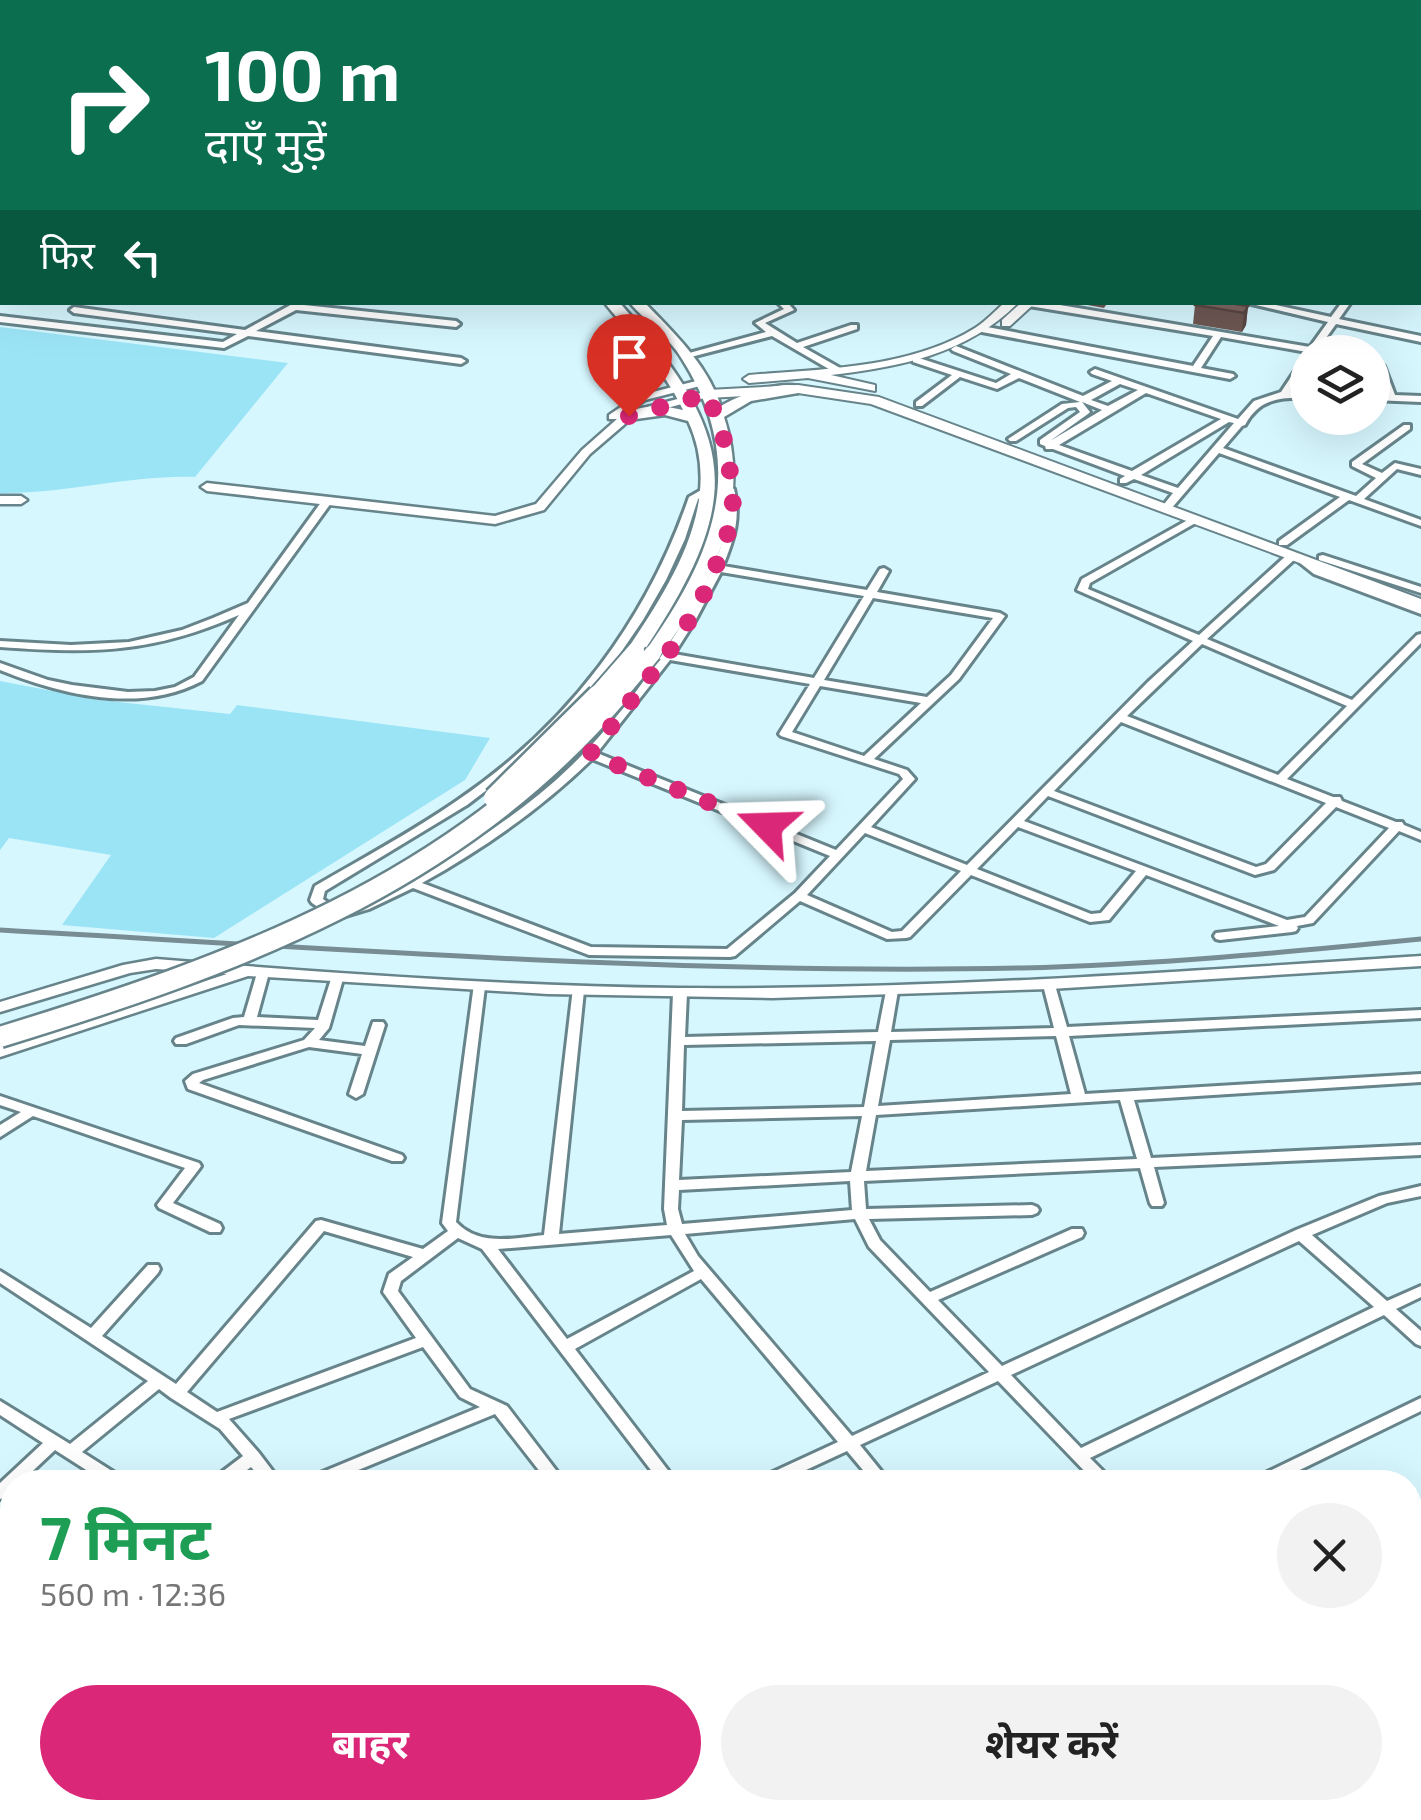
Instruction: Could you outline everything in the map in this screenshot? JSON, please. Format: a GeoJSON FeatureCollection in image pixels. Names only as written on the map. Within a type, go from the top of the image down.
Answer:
{"type":"FeatureCollection","features":[{"type":"Feature","properties":{"kind":"main road"},"geometry":{"type":"LineString","coordinates":[[0,1025],[119,988],[213,953],[416,852],[507,788],[590,706],[652,653],[710,488],[708,452],[697,419],[656,351],[614,305]]}},
{"type":"Feature","properties":{"kind":"main road"},"geometry":{"type":"LineString","coordinates":[[0,1037],[183,978],[404,873],[500,811],[542,776],[652,653],[687,604],[714,544],[729,489],[728,451],[706,388],[687,355],[639,305]]}},
{"type":"Feature","properties":{"kind":"main road"},"geometry":{"type":"LineString","coordinates":[[706,388],[812,375],[939,348],[989,330],[1010,305]]}},
{"type":"Feature","properties":{"kind":"main road"},"geometry":{"type":"LineString","coordinates":[[830,391],[956,350],[1026,305]]}},
{"type":"Feature","properties":{"kind":"main road"},"geometry":{"type":"LineString","coordinates":[[812,375],[919,404],[1128,478],[1421,608]]}},
{"type":"Feature","properties":{"kind":"main road"},"geometry":{"type":"LineString","coordinates":[[706,388],[830,391],[944,424],[1172,500],[1195,519],[1421,593]]}},
{"type":"Feature","properties":{"kind":"main road"},"geometry":{"type":"LineString","coordinates":[[717,415],[747,397],[798,389]]}},
{"type":"Feature","properties":{"kind":"main road"},"geometry":{"type":"LineString","coordinates":[[629,416],[666,410],[697,419]]}},
{"type":"Feature","properties":{"kind":"street"},"geometry":{"type":"LineString","coordinates":[[0,319],[216,345],[230,344],[298,305]]}},
{"type":"Feature","properties":{"kind":"street"},"geometry":{"type":"LineString","coordinates":[[308,305],[456,324]]}},
{"type":"Feature","properties":{"kind":"street"},"geometry":{"type":"LineString","coordinates":[[784,305],[790,310],[759,323],[838,370]]}},
{"type":"Feature","properties":{"kind":"street"},"geometry":{"type":"LineString","coordinates":[[1041,305],[1290,350]]}},
{"type":"Feature","properties":{"kind":"street"},"geometry":{"type":"LineString","coordinates":[[1260,305],[1421,339]]}},
{"type":"Feature","properties":{"kind":"street"},"geometry":{"type":"LineString","coordinates":[[1324,335],[1345,305]]}},
{"type":"Feature","properties":{"kind":"street"},"geometry":{"type":"LineString","coordinates":[[74,310],[461,361]]}},
{"type":"Feature","properties":{"kind":"street"},"geometry":{"type":"LineString","coordinates":[[796,346],[854,327]]}},
{"type":"Feature","properties":{"kind":"street"},"geometry":{"type":"LineString","coordinates":[[989,330],[1230,376]]}},
{"type":"Feature","properties":{"kind":"street"},"geometry":{"type":"LineString","coordinates":[[687,355],[774,333]]}},
{"type":"Feature","properties":{"kind":"street"},"geometry":{"type":"LineString","coordinates":[[1196,369],[1218,334]]}},
{"type":"Feature","properties":{"kind":"street"},"geometry":{"type":"LineString","coordinates":[[956,350],[1109,410]]}},
{"type":"Feature","properties":{"kind":"street"},"geometry":{"type":"LineString","coordinates":[[916,360],[997,386],[1019,374]]}},
{"type":"Feature","properties":{"kind":"street"},"geometry":{"type":"LineString","coordinates":[[1096,372],[1242,423]]}},
{"type":"Feature","properties":{"kind":"street"},"geometry":{"type":"LineString","coordinates":[[919,404],[960,374]]}},
{"type":"Feature","properties":{"kind":"street"},"geometry":{"type":"LineString","coordinates":[[1084,400],[1120,380]]}},
{"type":"Feature","properties":{"kind":"street"},"geometry":{"type":"LineString","coordinates":[[1284,394],[1290,385]]}},
{"type":"Feature","properties":{"kind":"street"},"geometry":{"type":"LineString","coordinates":[[613,426],[617,411],[628,404],[706,388]]}},
{"type":"Feature","properties":{"kind":"street"},"geometry":{"type":"LineString","coordinates":[[1013,440],[1066,406],[1086,408],[1043,439],[1048,448],[1146,389]]}},
{"type":"Feature","properties":{"kind":"street"},"geometry":{"type":"LineString","coordinates":[[207,487],[469,519],[523,514],[540,507],[613,426],[681,393]]}},
{"type":"Feature","properties":{"kind":"street"},"geometry":{"type":"LineString","coordinates":[[1172,500],[1220,450],[1257,402],[1290,394]]}},
{"type":"Feature","properties":{"kind":"street"},"geometry":{"type":"LineString","coordinates":[[1391,398],[1421,399]]}},
{"type":"Feature","properties":{"kind":"street"},"geometry":{"type":"LineString","coordinates":[[1128,478],[1228,418]]}},
{"type":"Feature","properties":{"kind":"street"},"geometry":{"type":"LineString","coordinates":[[1383,477],[1355,464],[1407,427]]}},
{"type":"Feature","properties":{"kind":"street"},"geometry":{"type":"LineString","coordinates":[[1220,450],[1421,523]]}},
{"type":"Feature","properties":{"kind":"street"},"geometry":{"type":"LineString","coordinates":[[799,896],[900,937],[1119,717],[1352,499],[1399,466],[1421,472]]}},
{"type":"Feature","properties":{"kind":"street"},"geometry":{"type":"LineString","coordinates":[[710,488],[694,497],[680,546],[650,605],[558,722],[486,787],[426,828],[319,889],[316,900],[336,915],[412,883],[535,802],[590,754],[652,653],[716,568],[734,516],[729,489]]}},
{"type":"Feature","properties":{"kind":"street"},"geometry":{"type":"LineString","coordinates":[[0,500],[22,500]]}},
{"type":"Feature","properties":{"kind":"street"},"geometry":{"type":"LineString","coordinates":[[0,666],[45,684],[164,694],[198,678],[326,503]]}},
{"type":"Feature","properties":{"kind":"street"},"geometry":{"type":"LineString","coordinates":[[1195,519],[1086,582],[1082,590],[1354,705]]}},
{"type":"Feature","properties":{"kind":"street"},"geometry":{"type":"LineString","coordinates":[[716,568],[1000,616],[962,669],[865,761]]}},
{"type":"Feature","properties":{"kind":"street"},"geometry":{"type":"LineString","coordinates":[[412,883],[565,943],[614,954],[730,952],[799,896],[909,779],[903,772],[785,734],[821,681],[884,571]]}},
{"type":"Feature","properties":{"kind":"street"},"geometry":{"type":"LineString","coordinates":[[0,644],[81,651],[145,646],[194,632],[254,604]]}},
{"type":"Feature","properties":{"kind":"street"},"geometry":{"type":"LineString","coordinates":[[1282,778],[1421,636]]}},
{"type":"Feature","properties":{"kind":"street"},"geometry":{"type":"LineString","coordinates":[[652,653],[928,701]]}},
{"type":"Feature","properties":{"kind":"street"},"geometry":{"type":"LineString","coordinates":[[1119,717],[1282,778],[1421,836]]}},
{"type":"Feature","properties":{"kind":"street"},"geometry":{"type":"LineString","coordinates":[[590,754],[838,854]]}},
{"type":"Feature","properties":{"kind":"street"},"geometry":{"type":"LineString","coordinates":[[1046,792],[1255,871],[1270,867],[1336,800]]}},
{"type":"Feature","properties":{"kind":"street"},"geometry":{"type":"LineString","coordinates":[[1017,822],[1274,922],[1301,923]]}},
{"type":"Feature","properties":{"kind":"street"},"geometry":{"type":"LineString","coordinates":[[1220,936],[1279,931],[1309,920],[1398,825]]}},
{"type":"Feature","properties":{"kind":"street"},"geometry":{"type":"LineString","coordinates":[[426,828],[423,841],[433,850],[467,847]]}},
{"type":"Feature","properties":{"kind":"street"},"geometry":{"type":"LineString","coordinates":[[863,828],[1098,919],[1105,918],[1144,871]]}},
{"type":"Feature","properties":{"kind":"street"},"geometry":{"type":"LineString","coordinates":[[0,1006],[144,965],[479,987],[680,993],[1049,985],[1421,962]]}},
{"type":"Feature","properties":{"kind":"street"},"geometry":{"type":"LineString","coordinates":[[249,1021],[256,972]]}},
{"type":"Feature","properties":{"kind":"street"},"geometry":{"type":"LineString","coordinates":[[0,1052],[256,972]]}},
{"type":"Feature","properties":{"kind":"street"},"geometry":{"type":"LineString","coordinates":[[309,1043],[323,1024],[338,978]]}},
{"type":"Feature","properties":{"kind":"street"},"geometry":{"type":"LineString","coordinates":[[1049,985],[1078,1098]]}},
{"type":"Feature","properties":{"kind":"street"},"geometry":{"type":"LineString","coordinates":[[479,987],[447,1209],[448,1222],[457,1232],[487,1245],[859,1214],[1032,1210]]}},
{"type":"Feature","properties":{"kind":"street"},"geometry":{"type":"LineString","coordinates":[[551,1240],[578,991]]}},
{"type":"Feature","properties":{"kind":"street"},"geometry":{"type":"LineString","coordinates":[[892,991],[857,1180],[859,1214],[874,1243],[1092,1470]]}},
{"type":"Feature","properties":{"kind":"street"},"geometry":{"type":"LineString","coordinates":[[680,993],[672,1185],[676,1231],[702,1272],[871,1470]]}},
{"type":"Feature","properties":{"kind":"street"},"geometry":{"type":"LineString","coordinates":[[680,1042],[884,1039],[1421,1014]]}},
{"type":"Feature","properties":{"kind":"street"},"geometry":{"type":"LineString","coordinates":[[182,1042],[220,1026],[249,1021],[323,1024]]}},
{"type":"Feature","properties":{"kind":"street"},"geometry":{"type":"LineString","coordinates":[[356,1094],[378,1024]]}},
{"type":"Feature","properties":{"kind":"street"},"geometry":{"type":"LineString","coordinates":[[370,1051],[309,1043],[198,1077],[193,1086],[396,1158]]}},
{"type":"Feature","properties":{"kind":"street"},"geometry":{"type":"LineString","coordinates":[[674,1116],[870,1111],[1421,1078]]}},
{"type":"Feature","properties":{"kind":"street"},"geometry":{"type":"LineString","coordinates":[[1126,1096],[1158,1203]]}},
{"type":"Feature","properties":{"kind":"street"},"geometry":{"type":"LineString","coordinates":[[0,1100],[194,1166],[165,1208],[215,1228]]}},
{"type":"Feature","properties":{"kind":"street"},"geometry":{"type":"LineString","coordinates":[[0,1132],[30,1112]]}},
{"type":"Feature","properties":{"kind":"street"},"geometry":{"type":"LineString","coordinates":[[672,1185],[857,1180],[1421,1150]]}},
{"type":"Feature","properties":{"kind":"street"},"geometry":{"type":"LineString","coordinates":[[794,1470],[1301,1234],[1384,1199],[1421,1192]]}},
{"type":"Feature","properties":{"kind":"street"},"geometry":{"type":"LineString","coordinates":[[176,1394],[313,1229],[321,1225],[338,1227],[422,1254]]}},
{"type":"Feature","properties":{"kind":"street"},"geometry":{"type":"LineString","coordinates":[[457,1232],[422,1254],[389,1284],[390,1292],[469,1397],[496,1407],[543,1470]]}},
{"type":"Feature","properties":{"kind":"street"},"geometry":{"type":"LineString","coordinates":[[927,1298],[1077,1233]]}},
{"type":"Feature","properties":{"kind":"street"},"geometry":{"type":"LineString","coordinates":[[1301,1234],[1421,1340]]}},
{"type":"Feature","properties":{"kind":"street"},"geometry":{"type":"LineString","coordinates":[[487,1245],[659,1470]]}},
{"type":"Feature","properties":{"kind":"street"},"geometry":{"type":"LineString","coordinates":[[92,1338],[153,1269]]}},
{"type":"Feature","properties":{"kind":"street"},"geometry":{"type":"LineString","coordinates":[[566,1346],[702,1272]]}},
{"type":"Feature","properties":{"kind":"street"},"geometry":{"type":"LineString","coordinates":[[0,1276],[234,1432],[263,1470]]}},
{"type":"Feature","properties":{"kind":"street"},"geometry":{"type":"LineString","coordinates":[[1079,1456],[1421,1291]]}},
{"type":"Feature","properties":{"kind":"street"},"geometry":{"type":"LineString","coordinates":[[214,1419],[427,1340]]}},
{"type":"Feature","properties":{"kind":"street"},"geometry":{"type":"LineString","coordinates":[[70,1453],[158,1381]]}},
{"type":"Feature","properties":{"kind":"street"},"geometry":{"type":"LineString","coordinates":[[1292,1470],[1421,1404]]}},
{"type":"Feature","properties":{"kind":"street"},"geometry":{"type":"LineString","coordinates":[[343,1470],[496,1407]]}},
{"type":"Feature","properties":{"kind":"street"},"geometry":{"type":"LineString","coordinates":[[0,1408],[98,1470]]}},
{"type":"Feature","properties":{"kind":"street"},"geometry":{"type":"LineString","coordinates":[[24,1470],[54,1442]]}},
{"type":"Feature","properties":{"kind":"street"},"geometry":{"type":"LineString","coordinates":[[236,1470],[253,1457]]}},
{"type":"Feature","properties":{"kind":"street"},"geometry":{"type":"LineString","coordinates":[[421,1820],[433,1820]]}},
{"type":"Feature","properties":{"kind":"shaded area"},"geometry":{"type":"Polygon","coordinates":[[[0,327],[288,363],[195,477],[0,493],[0,327]]]}},
{"type":"Feature","properties":{"kind":"shaded area"},"geometry":{"type":"Polygon","coordinates":[[[0,681],[100,700],[230,714],[237,705],[490,738],[465,780],[214,938],[62,925],[111,855],[9,838],[0,850],[0,681]]]}},
{"type":"Feature","properties":{"kind":"building"},"geometry":{"type":"Polygon","coordinates":[[[1195,305],[1248,306],[1244,313],[1195,305]]]}},
{"type":"Feature","properties":{"kind":"railway"},"geometry":{"type":"LineString","coordinates":[[0,930],[510,959],[893,969],[1121,964],[1421,939]]}},
{"type":"Feature","properties":{"kind":"route"},"geometry":{"type":"LineString","coordinates":[[629,416],[654,405],[708,394],[728,451],[734,516],[709,585],[678,640],[590,754],[767,826]]}}]}
